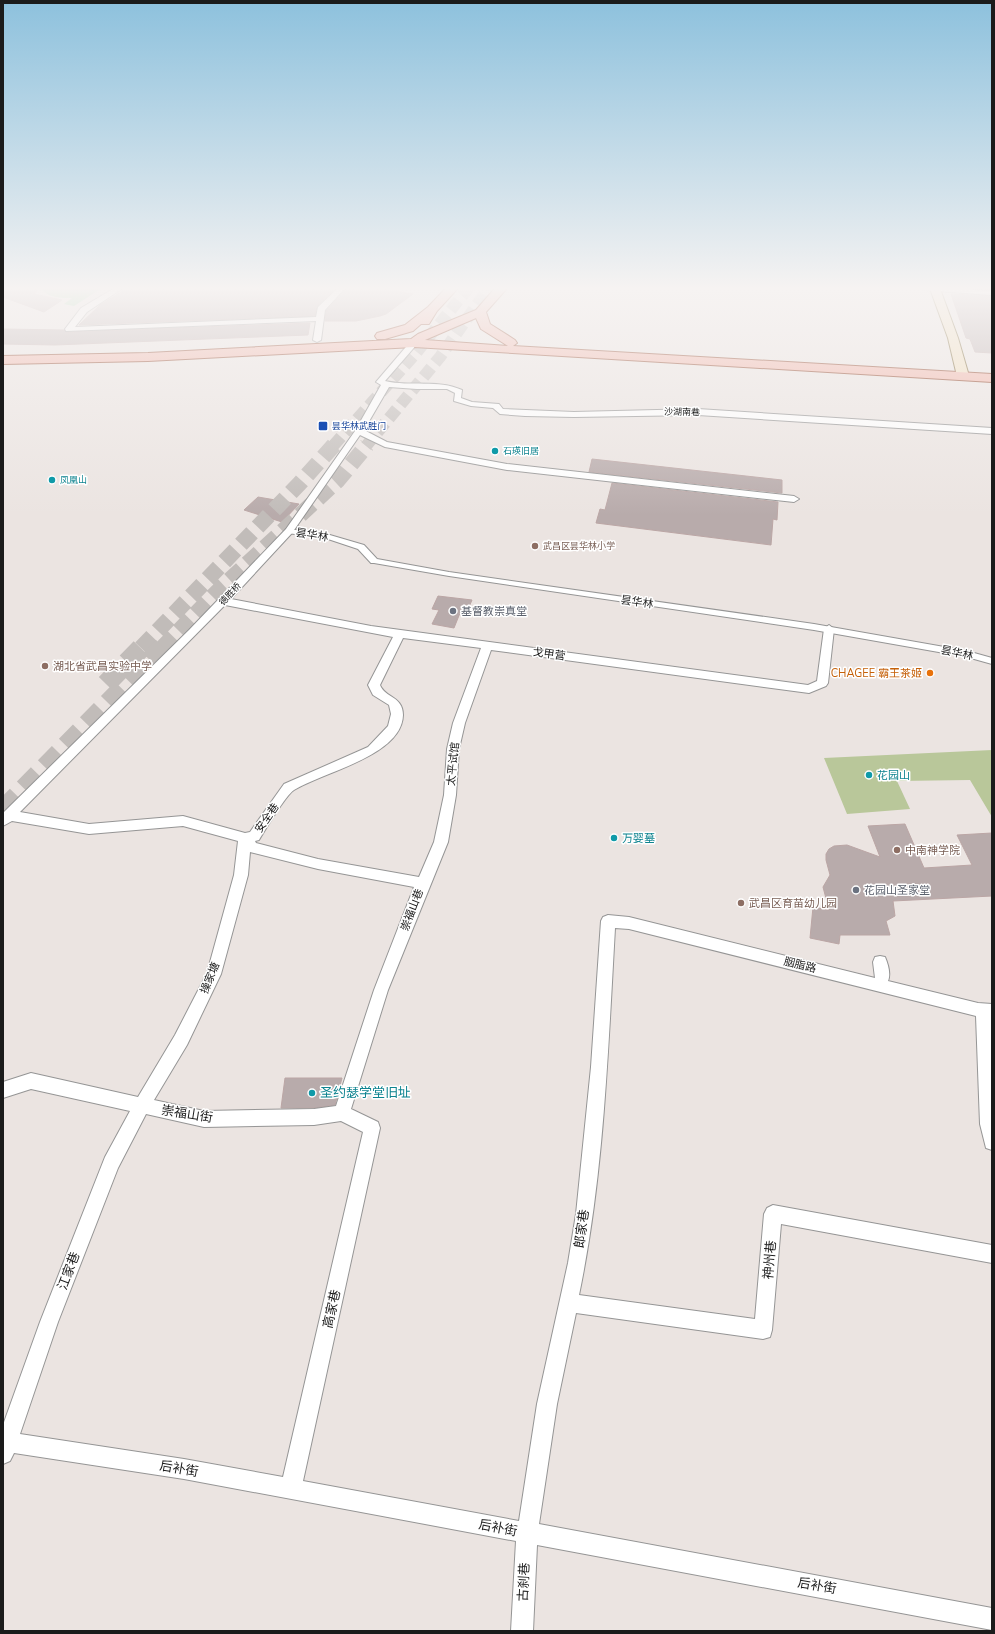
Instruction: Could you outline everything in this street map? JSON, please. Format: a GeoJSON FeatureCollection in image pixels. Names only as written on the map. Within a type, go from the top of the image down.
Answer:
{"type":"FeatureCollection","features":[{"type":"Feature","properties":{"kind":"main road"},"geometry":{"type":"LineString","coordinates":[[813,362],[953,368],[992,378]]}},
{"type":"Feature","properties":{"kind":"main road"},"geometry":{"type":"LineString","coordinates":[[851,362],[992,370]]}},
{"type":"Feature","properties":{"kind":"main road"},"geometry":{"type":"LineString","coordinates":[[951,362],[953,368]]}},
{"type":"Feature","properties":{"kind":"main road"},"geometry":{"type":"LineString","coordinates":[[953,362],[953,368]]}},
{"type":"Feature","properties":{"kind":"street","name":"德胜桥"},"geometry":{"type":"LineString","coordinates":[[6,818],[223,602],[289,531],[359,431],[386,384],[380,382],[398,362]]}},
{"type":"Feature","properties":{"kind":"street","name":"沙湖南巷"},"geometry":{"type":"LineString","coordinates":[[386,384],[417,387],[448,387],[459,392],[457,399],[471,404],[496,406],[500,410],[515,412],[571,415],[652,411],[698,412],[992,432]]}},
{"type":"Feature","properties":{"kind":"street"},"geometry":{"type":"LineString","coordinates":[[359,431],[385,444],[507,467],[794,499]]}},
{"type":"Feature","properties":{"kind":"street","name":"昙华林"},"geometry":{"type":"LineString","coordinates":[[289,531],[323,535],[361,547],[374,561],[829,629],[967,654],[992,661]]}},
{"type":"Feature","properties":{"kind":"street","name":"戈甲营"},"geometry":{"type":"LineString","coordinates":[[223,602],[371,630],[809,689],[822,683],[829,629]]}},
{"type":"Feature","properties":{"kind":"street","name":"安全巷"},"geometry":{"type":"LineString","coordinates":[[6,818],[89,830],[183,822],[245,838],[254,836],[288,787],[372,750],[394,728],[397,714],[394,703],[377,692],[374,685],[400,634]]}},
{"type":"Feature","properties":{"kind":"street","name":"太平试馆"},"geometry":{"type":"LineString","coordinates":[[422,883],[440,842],[450,795],[453,749],[459,724],[487,646]]}},
{"type":"Feature","properties":{"kind":"street","name":"崇福山巷"},"geometry":{"type":"LineString","coordinates":[[245,838],[252,847],[318,864],[422,883],[381,990],[342,1113]]}},
{"type":"Feature","properties":{"kind":"street","name":"操家塘"},"geometry":{"type":"LineString","coordinates":[[142,1106],[181,1040],[214,974],[241,875],[245,838]]}},
{"type":"Feature","properties":{"kind":"street","name":"胭脂路"},"geometry":{"type":"LineString","coordinates":[[608,921],[629,923],[988,1011]]}},
{"type":"Feature","properties":{"kind":"street","name":"郎家巷"},"geometry":{"type":"LineString","coordinates":[[527,1534],[547,1404],[569,1303],[585,1214],[599,1067],[608,921]]}},
{"type":"Feature","properties":{"kind":"street"},"geometry":{"type":"LineString","coordinates":[[880,962],[882,978]]}},
{"type":"Feature","properties":{"kind":"street"},"geometry":{"type":"LineString","coordinates":[[988,1011],[988,1124],[992,1142]]}},
{"type":"Feature","properties":{"kind":"street","name":"崇福山街"},"geometry":{"type":"LineString","coordinates":[[3,1090],[31,1081],[204,1119],[314,1118],[342,1113]]}},
{"type":"Feature","properties":{"kind":"street","name":"江家巷"},"geometry":{"type":"LineString","coordinates":[[5,1445],[111,1163],[142,1106]]}},
{"type":"Feature","properties":{"kind":"street","name":"高家巷"},"geometry":{"type":"LineString","coordinates":[[291,1489],[372,1128],[342,1113]]}},
{"type":"Feature","properties":{"kind":"street","name":"神州巷"},"geometry":{"type":"LineString","coordinates":[[569,1303],[764,1330],[773,1214],[992,1254]]}},
{"type":"Feature","properties":{"kind":"street","name":"后补街"},"geometry":{"type":"LineString","coordinates":[[5,1445],[184,1469],[527,1534],[992,1619]]}},
{"type":"Feature","properties":{"kind":"street","name":"古刹巷"},"geometry":{"type":"LineString","coordinates":[[522,1631],[527,1534]]}},
{"type":"Feature","properties":{"kind":"green space"},"geometry":{"type":"Polygon","coordinates":[[[992,750],[992,817],[970,780],[897,781],[910,809],[847,814],[824,758],[992,750]]]}},
{"type":"Feature","properties":{"kind":"building"},"geometry":{"type":"Polygon","coordinates":[[[592,459],[782,480],[782,493],[589,472],[592,459]]]}},
{"type":"Feature","properties":{"kind":"building"},"geometry":{"type":"Polygon","coordinates":[[[612,483],[778,502],[777,520],[773,519],[771,545],[596,523],[600,509],[605,510],[612,483]]]}},
{"type":"Feature","properties":{"kind":"building"},"geometry":{"type":"Polygon","coordinates":[[[258,497],[299,504],[282,522],[244,510],[258,497]]]}},
{"type":"Feature","properties":{"kind":"building","name":"基督教崇真堂"},"geometry":{"type":"Polygon","coordinates":[[[438,596],[472,600],[466,614],[460,613],[454,628],[432,624],[439,610],[432,609],[438,596]]]}},
{"type":"Feature","properties":{"kind":"building"},"geometry":{"type":"Polygon","coordinates":[[[905,824],[924,868],[972,865],[957,835],[992,833],[992,896],[893,901],[895,916],[886,921],[890,935],[840,935],[839,944],[810,938],[813,907],[829,910],[823,887],[830,875],[826,860],[826,854],[829,849],[834,846],[847,845],[880,857],[868,826],[905,824]]]}},
{"type":"Feature","properties":{"kind":"building","name":"圣约瑟学堂旧址"},"geometry":{"type":"Polygon","coordinates":[[[285,1078],[342,1078],[335,1105],[314,1108],[281,1108],[285,1078]]]}},
{"type":"Feature","properties":{"kind":"tunnel"},"geometry":{"type":"LineString","coordinates":[[333,446],[408,362]]}},
{"type":"Feature","properties":{"kind":"tunnel"},"geometry":{"type":"LineString","coordinates":[[366,446],[436,362]]}},
{"type":"Feature","properties":{"kind":"tunnel"},"geometry":{"type":"LineString","coordinates":[[141,648],[300,483],[334,445]]}},
{"type":"Feature","properties":{"kind":"tunnel"},"geometry":{"type":"LineString","coordinates":[[162,648],[222,587],[338,480],[367,445]]}},
{"type":"Feature","properties":{"kind":"tunnel"},"geometry":{"type":"LineString","coordinates":[[106,684],[142,647]]}},
{"type":"Feature","properties":{"kind":"tunnel"},"geometry":{"type":"LineString","coordinates":[[3,810],[163,647]]}},
{"type":"Feature","properties":{"kind":"place","name":"昙华林武胜门"},"geometry":{"type":"Point","coordinates":[323,426]}},
{"type":"Feature","properties":{"kind":"place","name":"石瑛旧居"},"geometry":{"type":"Point","coordinates":[495,451]}},
{"type":"Feature","properties":{"kind":"place","name":"凤凰山"},"geometry":{"type":"Point","coordinates":[52,480]}},
{"type":"Feature","properties":{"kind":"place","name":"武昌区昙华林小学"},"geometry":{"type":"Point","coordinates":[535,546]}},
{"type":"Feature","properties":{"kind":"place","name":"基督教崇真堂"},"geometry":{"type":"Point","coordinates":[453,611]}},
{"type":"Feature","properties":{"kind":"place","name":"湖北省武昌实验中学"},"geometry":{"type":"Point","coordinates":[45,666]}},
{"type":"Feature","properties":{"kind":"place","name":"CHAGEE 霸王茶姬"},"geometry":{"type":"Point","coordinates":[930,673]}},
{"type":"Feature","properties":{"kind":"place","name":"花园山"},"geometry":{"type":"Point","coordinates":[869,775]}},
{"type":"Feature","properties":{"kind":"place","name":"万婴墓"},"geometry":{"type":"Point","coordinates":[614,838]}},
{"type":"Feature","properties":{"kind":"place","name":"中南神学院"},"geometry":{"type":"Point","coordinates":[897,850]}},
{"type":"Feature","properties":{"kind":"place","name":"花园山圣家堂"},"geometry":{"type":"Point","coordinates":[856,890]}},
{"type":"Feature","properties":{"kind":"place","name":"武昌区育苗幼儿园"},"geometry":{"type":"Point","coordinates":[741,903]}},
{"type":"Feature","properties":{"kind":"place","name":"圣约瑟学堂旧址"},"geometry":{"type":"Point","coordinates":[312,1093]}}]}
